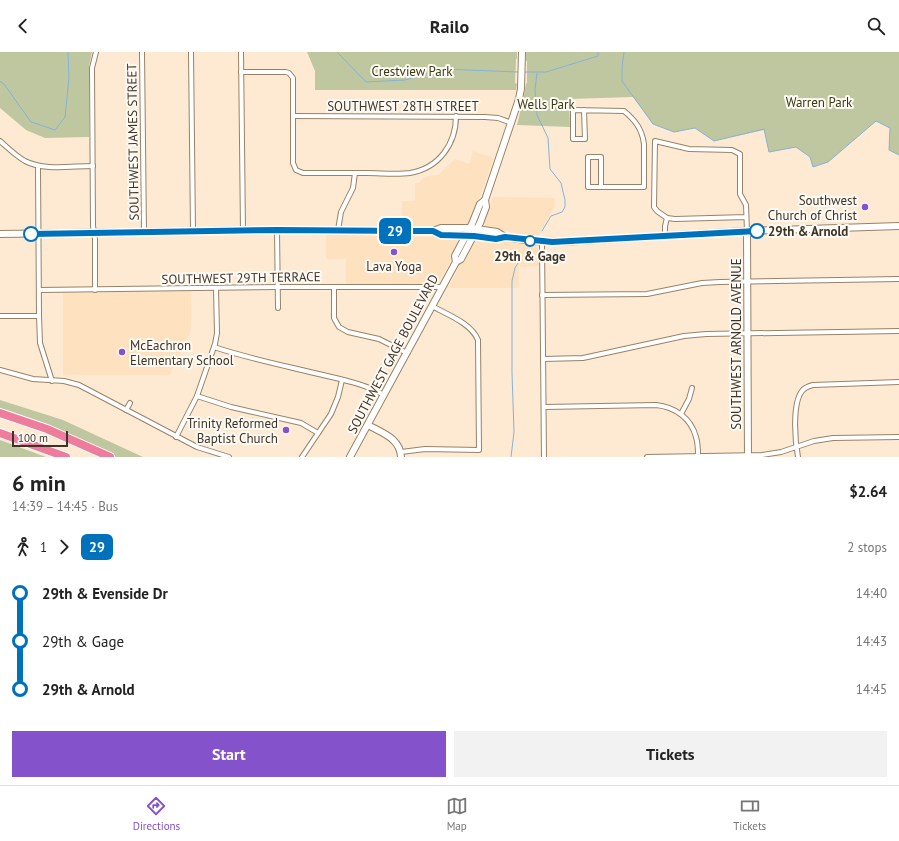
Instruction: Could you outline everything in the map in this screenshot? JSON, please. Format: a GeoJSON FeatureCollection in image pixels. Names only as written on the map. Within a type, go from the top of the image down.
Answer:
{"type":"FeatureCollection","features":[{"type":"Feature","properties":{"kind":"highway"},"geometry":{"type":"LineString","coordinates":[[0,413],[47,429],[110,457]]}},
{"type":"Feature","properties":{"kind":"highway"},"geometry":{"type":"LineString","coordinates":[[0,433],[66,457]]}},
{"type":"Feature","properties":{"kind":"main road","name":"SOUTHWEST GAGE BOULEVARD"},"geometry":{"type":"LineString","coordinates":[[350,457],[442,287],[456,262],[461,259],[477,229],[486,207],[485,200],[519,99],[522,52]]}},
{"type":"Feature","properties":{"kind":"main road","name":"SOUTHWEST GAGE BOULEVARD"},"geometry":{"type":"LineString","coordinates":[[456,262],[455,256],[470,228],[480,204],[485,200]]}},
{"type":"Feature","properties":{"kind":"main road"},"geometry":{"type":"LineString","coordinates":[[433,231],[441,235],[466,235],[496,239],[505,237],[542,242],[573,242],[747,232],[899,226]]}},
{"type":"Feature","properties":{"kind":"main road"},"geometry":{"type":"LineString","coordinates":[[0,234],[277,230],[433,231],[441,228],[470,228],[497,232],[505,237]]}},
{"type":"Feature","properties":{"kind":"main road","name":"SOUTHWEST ARNOLD AVENUE"},"geometry":{"type":"LineString","coordinates":[[747,232],[748,456]]}},
{"type":"Feature","properties":{"kind":"main road"},"geometry":{"type":"LineString","coordinates":[[368,425],[392,438],[398,444],[401,455]]}},
{"type":"Feature","properties":{"kind":"street","name":"SOUTHWEST JAMES STREET"},"geometry":{"type":"LineString","coordinates":[[142,52],[144,232]]}},
{"type":"Feature","properties":{"kind":"street"},"geometry":{"type":"LineString","coordinates":[[191,52],[193,231]]}},
{"type":"Feature","properties":{"kind":"street"},"geometry":{"type":"LineString","coordinates":[[241,52],[243,231]]}},
{"type":"Feature","properties":{"kind":"street"},"geometry":{"type":"LineString","coordinates":[[95,290],[92,68],[96,53]]}},
{"type":"Feature","properties":{"kind":"street"},"geometry":{"type":"LineString","coordinates":[[241,72],[286,72],[293,78],[293,163],[296,170],[302,173],[405,174],[428,167],[438,160],[450,145],[456,128],[456,116]]}},
{"type":"Feature","properties":{"kind":"street"},"geometry":{"type":"LineString","coordinates":[[584,110],[585,139],[573,139],[573,110],[584,110],[624,111],[634,120],[643,138],[644,187],[601,187],[588,187],[588,157],[601,157],[601,187]]}},
{"type":"Feature","properties":{"kind":"street","name":"SOUTHWEST 28TH STREET"},"geometry":{"type":"LineString","coordinates":[[293,116],[456,116],[498,118],[512,123]]}},
{"type":"Feature","properties":{"kind":"street"},"geometry":{"type":"LineString","coordinates":[[746,217],[683,220],[668,218],[657,211],[654,207],[655,141],[689,149],[732,150],[740,154],[740,194],[746,205],[747,232]]}},
{"type":"Feature","properties":{"kind":"street"},"geometry":{"type":"LineString","coordinates":[[1,144],[21,158],[38,166],[93,166]]}},
{"type":"Feature","properties":{"kind":"street"},"geometry":{"type":"LineString","coordinates":[[38,166],[40,343],[52,381]]}},
{"type":"Feature","properties":{"kind":"street"},"geometry":{"type":"LineString","coordinates":[[338,230],[341,212],[353,188],[354,173]]}},
{"type":"Feature","properties":{"kind":"street"},"geometry":{"type":"LineString","coordinates":[[666,236],[665,226],[668,218]]}},
{"type":"Feature","properties":{"kind":"street"},"geometry":{"type":"LineString","coordinates":[[277,230],[278,308]]}},
{"type":"Feature","properties":{"kind":"street"},"geometry":{"type":"LineString","coordinates":[[542,242],[544,457]]}},
{"type":"Feature","properties":{"kind":"street"},"geometry":{"type":"LineString","coordinates":[[542,295],[637,295],[702,283],[899,279]]}},
{"type":"Feature","properties":{"kind":"street","name":"SOUTHWEST 29TH TERRACE"},"geometry":{"type":"LineString","coordinates":[[39,290],[278,287],[442,287]]}},
{"type":"Feature","properties":{"kind":"street"},"geometry":{"type":"LineString","coordinates":[[334,287],[334,318],[339,327],[348,332],[384,341],[407,353]]}},
{"type":"Feature","properties":{"kind":"street"},"geometry":{"type":"LineString","coordinates":[[176,437],[197,396],[214,348],[217,332],[216,288]]}},
{"type":"Feature","properties":{"kind":"street"},"geometry":{"type":"LineString","coordinates":[[401,455],[425,449],[479,450],[478,340],[469,327],[432,306]]}},
{"type":"Feature","properties":{"kind":"street"},"geometry":{"type":"LineString","coordinates":[[0,316],[39,316]]}},
{"type":"Feature","properties":{"kind":"street"},"geometry":{"type":"LineString","coordinates":[[543,359],[583,358],[692,335],[899,331]]}},
{"type":"Feature","properties":{"kind":"street"},"geometry":{"type":"LineString","coordinates":[[214,348],[362,384],[384,395]]}},
{"type":"Feature","properties":{"kind":"street"},"geometry":{"type":"LineString","coordinates":[[0,370],[33,379],[64,381],[79,385],[176,437],[197,447],[229,457]]}},
{"type":"Feature","properties":{"kind":"street"},"geometry":{"type":"LineString","coordinates":[[302,457],[318,432],[328,420],[335,406],[342,380]]}},
{"type":"Feature","properties":{"kind":"street"},"geometry":{"type":"LineString","coordinates":[[798,457],[795,425],[800,394],[808,386],[899,382]]}},
{"type":"Feature","properties":{"kind":"street"},"geometry":{"type":"LineString","coordinates":[[681,414],[690,398],[692,388]]}},
{"type":"Feature","properties":{"kind":"street"},"geometry":{"type":"LineString","coordinates":[[197,396],[231,407],[301,423],[318,432]]}},
{"type":"Feature","properties":{"kind":"street"},"geometry":{"type":"LineString","coordinates":[[126,410],[130,403]]}},
{"type":"Feature","properties":{"kind":"street"},"geometry":{"type":"LineString","coordinates":[[544,407],[656,405],[669,408],[681,414],[687,420],[696,437],[698,456]]}},
{"type":"Feature","properties":{"kind":"street"},"geometry":{"type":"LineString","coordinates":[[648,457],[748,456],[781,452],[796,446],[833,438],[899,437]]}},
{"type":"Feature","properties":{"kind":"shaded area"},"geometry":{"type":"Polygon","coordinates":[[[473,151],[494,158],[470,223],[465,226],[402,226],[402,201],[415,201],[415,183],[419,183],[427,176],[438,175],[455,159],[469,164],[473,151]]]}},
{"type":"Feature","properties":{"kind":"shaded area"},"geometry":{"type":"Polygon","coordinates":[[[493,197],[555,198],[555,206],[538,236],[523,235],[485,226],[484,220],[493,197]]]}},
{"type":"Feature","properties":{"kind":"shaded area"},"geometry":{"type":"Polygon","coordinates":[[[326,235],[452,237],[455,238],[459,244],[437,285],[346,285],[346,259],[326,259],[326,235]]]}},
{"type":"Feature","properties":{"kind":"shaded area"},"geometry":{"type":"Polygon","coordinates":[[[478,238],[536,246],[539,251],[539,266],[519,267],[519,288],[448,288],[473,241],[478,238]]]}},
{"type":"Feature","properties":{"kind":"shaded area","name":"McEachron Elementary School"},"geometry":{"type":"Polygon","coordinates":[[[191,291],[191,330],[170,375],[63,375],[63,293],[191,291]]]}},
{"type":"Feature","properties":{"kind":"green space"},"geometry":{"type":"Polygon","coordinates":[[[0,52],[92,52],[89,66],[89,137],[45,138],[26,130],[0,108],[0,52]]]}},
{"type":"Feature","properties":{"kind":"green space","name":"Crestview Park"},"geometry":{"type":"Polygon","coordinates":[[[307,52],[517,52],[516,90],[315,90],[315,71],[307,52]]]}},
{"type":"Feature","properties":{"kind":"green space","name":"Warren Park"},"geometry":{"type":"Polygon","coordinates":[[[526,52],[899,52],[899,155],[889,150],[890,128],[876,121],[828,162],[813,167],[810,157],[796,147],[769,152],[764,130],[714,141],[695,128],[674,132],[653,124],[633,97],[569,99],[570,127],[517,125],[527,83],[526,52]]]}},
{"type":"Feature","properties":{"kind":"green space"},"geometry":{"type":"Polygon","coordinates":[[[0,400],[63,420],[143,457],[116,457],[0,411],[0,400]]]}},
{"type":"Feature","properties":{"kind":"green space"},"geometry":{"type":"Polygon","coordinates":[[[0,440],[46,457],[0,457],[0,440]]]}},
{"type":"Feature","properties":{"kind":"waterway"},"geometry":{"type":"LineString","coordinates":[[0,81],[4,84],[31,122],[55,130],[65,117],[69,78],[68,52]]}},
{"type":"Feature","properties":{"kind":"waterway"},"geometry":{"type":"LineString","coordinates":[[337,52],[366,82],[405,80],[443,69],[518,72]]}},
{"type":"Feature","properties":{"kind":"waterway"},"geometry":{"type":"LineString","coordinates":[[524,72],[546,72],[598,56],[598,52]]}},
{"type":"Feature","properties":{"kind":"waterway"},"geometry":{"type":"LineString","coordinates":[[624,52],[622,81],[653,124],[674,132],[695,128],[714,141],[764,129],[769,152],[796,147],[810,157],[813,167],[828,162],[876,121],[890,128],[889,150],[899,155]]}},
{"type":"Feature","properties":{"kind":"waterway"},"geometry":{"type":"LineString","coordinates":[[537,73],[535,90],[537,115],[548,138],[550,169],[561,183],[565,200],[565,207],[562,212],[551,216],[542,231]]}},
{"type":"Feature","properties":{"kind":"waterway"},"geometry":{"type":"LineString","coordinates":[[511,457],[514,432],[512,373],[512,281],[515,268],[518,263]]}},
{"type":"Feature","properties":{"kind":"bus line","name":"29"},"geometry":{"type":"LineString","coordinates":[[31,234],[277,230],[433,231],[441,235],[474,236],[496,239],[505,237],[562,242],[757,231]]}},
{"type":"Feature","properties":{"kind":"place","name":"Southwest Church of Christ"},"geometry":{"type":"Point","coordinates":[865,207]}},
{"type":"Feature","properties":{"kind":"place","name":"29th & Arnold"},"geometry":{"type":"Point","coordinates":[757,231]}},
{"type":"Feature","properties":{"kind":"place","name":"29th & Gage"},"geometry":{"type":"Point","coordinates":[530,241]}},
{"type":"Feature","properties":{"kind":"place","name":"Lava Yoga"},"geometry":{"type":"Point","coordinates":[394,252]}},
{"type":"Feature","properties":{"kind":"place","name":"McEachron Elementary School"},"geometry":{"type":"Point","coordinates":[122,352]}},
{"type":"Feature","properties":{"kind":"place","name":"Trinity Reformed Baptist Church"},"geometry":{"type":"Point","coordinates":[286,430]}},
{"type":"Feature","properties":{"kind":"park label","name":"Wells Park"},"geometry":{"type":"Point","coordinates":[546,104]}}]}
